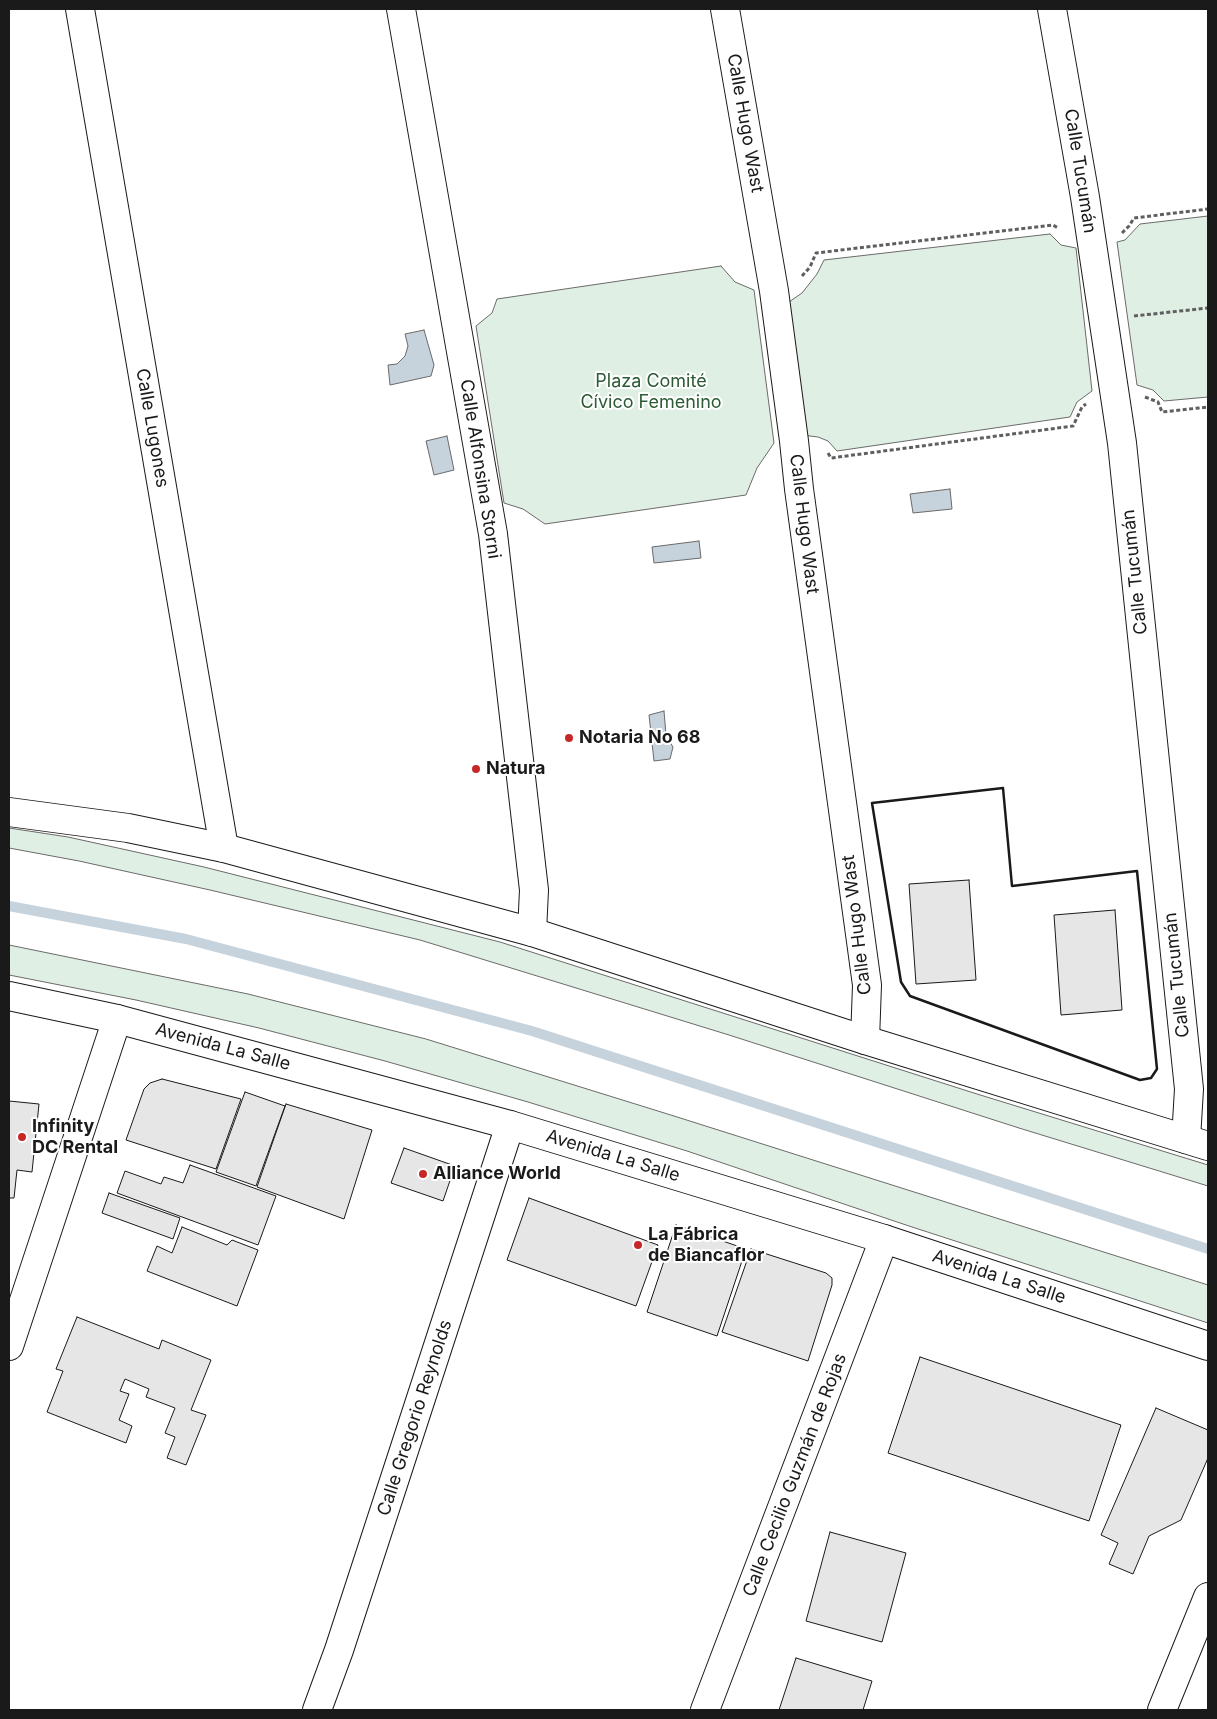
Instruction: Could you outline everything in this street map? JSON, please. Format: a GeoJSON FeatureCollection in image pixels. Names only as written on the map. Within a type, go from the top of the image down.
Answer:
{"type":"FeatureCollection","features":[{"type":"Feature","properties":{"kind":"street","name":"Calle Lugones"},"geometry":{"type":"LineString","coordinates":[[80,9],[224,848]]}},
{"type":"Feature","properties":{"kind":"street","name":"Calle Alfonsina Storni"},"geometry":{"type":"LineString","coordinates":[[401,9],[493,534],[534,890],[532,932]]}},
{"type":"Feature","properties":{"kind":"street","name":"Calle Hugo Wast"},"geometry":{"type":"LineString","coordinates":[[725,9],[774,291],[799,489],[867,985],[864,1040]]}},
{"type":"Feature","properties":{"kind":"street","name":"Calle Tucumán"},"geometry":{"type":"LineString","coordinates":[[1052,9],[1091,240],[1122,443],[1189,1089],[1197,1142]]}},
{"type":"Feature","properties":{"kind":"street"},"geometry":{"type":"LineString","coordinates":[[9,812],[128,828],[224,848],[532,932],[864,1040],[1197,1142]]}},
{"type":"Feature","properties":{"kind":"street","name":"Avenida La Salle"},"geometry":{"type":"LineString","coordinates":[[9,996],[117,1019],[510,1125],[884,1239],[1208,1346]]}},
{"type":"Feature","properties":{"kind":"street"},"geometry":{"type":"LineString","coordinates":[[9,1346],[117,1019]]}},
{"type":"Feature","properties":{"kind":"street","name":"Calle Gregorio Reynolds"},"geometry":{"type":"LineString","coordinates":[[317,1710],[340,1650],[510,1125]]}},
{"type":"Feature","properties":{"kind":"street","name":"Calle Cecilio Guzmán de Rojas"},"geometry":{"type":"LineString","coordinates":[[705,1710],[884,1239]]}},
{"type":"Feature","properties":{"kind":"street"},"geometry":{"type":"LineString","coordinates":[[1162,1710],[1208,1597]]}},
{"type":"Feature","properties":{"kind":"path"},"geometry":{"type":"LineString","coordinates":[[774,291],[788,288],[798,282],[810,268],[816,253],[1053,225],[1068,236],[1091,240],[1122,234],[1134,218],[1208,209]]}},
{"type":"Feature","properties":{"kind":"path"},"geometry":{"type":"LineString","coordinates":[[1103,319],[1208,308]]}},
{"type":"Feature","properties":{"kind":"path"},"geometry":{"type":"LineString","coordinates":[[794,441],[816,442],[824,446],[831,458],[1074,426],[1082,407],[1092,400],[1136,395],[1158,402],[1162,412],[1208,407]]}},
{"type":"Feature","properties":{"kind":"green space"},"geometry":{"type":"Polygon","coordinates":[[[1208,216],[1208,397],[1164,401],[1153,390],[1137,385],[1117,242],[1125,240],[1140,224],[1208,216]]]}},
{"type":"Feature","properties":{"kind":"green space"},"geometry":{"type":"Polygon","coordinates":[[[1050,234],[1061,245],[1076,248],[1092,391],[1077,402],[1070,417],[837,451],[828,441],[818,437],[802,435],[789,302],[802,293],[817,274],[824,260],[1050,234]]]}},
{"type":"Feature","properties":{"kind":"green space","name":"Plaza Comité Cívico Femenino"},"geometry":{"type":"Polygon","coordinates":[[[721,266],[735,282],[754,290],[774,443],[757,468],[746,495],[545,524],[523,509],[504,503],[476,326],[492,313],[497,299],[721,266]]]}},
{"type":"Feature","properties":{"kind":"green space"},"geometry":{"type":"Polygon","coordinates":[[[9,828],[68,837],[204,867],[500,942],[977,1094],[1208,1165],[1208,1186],[420,940],[210,890],[79,861],[9,848],[9,828]]]}},
{"type":"Feature","properties":{"kind":"green space"},"geometry":{"type":"Polygon","coordinates":[[[9,945],[248,994],[426,1039],[674,1116],[1208,1285],[1208,1323],[909,1226],[687,1151],[528,1102],[385,1061],[259,1028],[136,1000],[9,975],[9,945]]]}},
{"type":"Feature","properties":{"kind":"shaded area"},"geometry":{"type":"Polygon","coordinates":[[[424,330],[434,365],[431,376],[390,385],[388,365],[397,364],[405,356],[408,346],[405,334],[424,330]]]}},
{"type":"Feature","properties":{"kind":"shaded area"},"geometry":{"type":"Polygon","coordinates":[[[447,436],[454,470],[434,475],[426,441],[447,436]]]}},
{"type":"Feature","properties":{"kind":"shaded area"},"geometry":{"type":"Polygon","coordinates":[[[950,489],[952,509],[913,513],[910,494],[950,489]]]}},
{"type":"Feature","properties":{"kind":"shaded area"},"geometry":{"type":"Polygon","coordinates":[[[699,541],[701,558],[654,563],[652,547],[699,541]]]}},
{"type":"Feature","properties":{"kind":"shaded area"},"geometry":{"type":"Polygon","coordinates":[[[664,711],[666,735],[673,747],[670,759],[654,761],[649,715],[664,711]]]}},
{"type":"Feature","properties":{"kind":"building"},"geometry":{"type":"Polygon","coordinates":[[[969,880],[976,980],[916,984],[909,884],[969,880]]]}},
{"type":"Feature","properties":{"kind":"building"},"geometry":{"type":"Polygon","coordinates":[[[1115,910],[1122,1010],[1061,1015],[1054,915],[1115,910]]]}},
{"type":"Feature","properties":{"kind":"building"},"geometry":{"type":"Polygon","coordinates":[[[162,1079],[241,1099],[216,1169],[126,1140],[144,1089],[150,1083],[162,1079]]]}},
{"type":"Feature","properties":{"kind":"building"},"geometry":{"type":"Polygon","coordinates":[[[245,1092],[285,1106],[256,1186],[216,1172],[245,1092]]]}},
{"type":"Feature","properties":{"kind":"building","name":"Infinity DC Rental"},"geometry":{"type":"Polygon","coordinates":[[[9,1101],[39,1104],[32,1172],[17,1170],[14,1198],[9,1198],[9,1101]]]}},
{"type":"Feature","properties":{"kind":"building"},"geometry":{"type":"Polygon","coordinates":[[[286,1104],[372,1130],[344,1219],[257,1187],[286,1104]]]}},
{"type":"Feature","properties":{"kind":"building"},"geometry":{"type":"Polygon","coordinates":[[[404,1148],[455,1166],[443,1201],[391,1183],[404,1148]]]}},
{"type":"Feature","properties":{"kind":"building"},"geometry":{"type":"Polygon","coordinates":[[[190,1165],[276,1196],[258,1245],[117,1193],[125,1171],[161,1184],[164,1177],[183,1183],[190,1165]]]}},
{"type":"Feature","properties":{"kind":"building"},"geometry":{"type":"Polygon","coordinates":[[[109,1193],[180,1218],[173,1239],[102,1213],[109,1193]]]}},
{"type":"Feature","properties":{"kind":"building"},"geometry":{"type":"Polygon","coordinates":[[[529,1198],[658,1245],[636,1306],[507,1260],[529,1198]]]}},
{"type":"Feature","properties":{"kind":"building"},"geometry":{"type":"Polygon","coordinates":[[[676,1225],[746,1249],[717,1336],[647,1312],[676,1225]]]}},
{"type":"Feature","properties":{"kind":"building"},"geometry":{"type":"Polygon","coordinates":[[[182,1227],[227,1245],[232,1240],[258,1250],[237,1306],[147,1271],[157,1246],[172,1253],[182,1227]]]}},
{"type":"Feature","properties":{"kind":"building"},"geometry":{"type":"Polygon","coordinates":[[[751,1249],[826,1273],[832,1278],[832,1285],[808,1361],[722,1332],[751,1249]]]}},
{"type":"Feature","properties":{"kind":"building"},"geometry":{"type":"Polygon","coordinates":[[[77,1317],[159,1349],[162,1340],[211,1360],[191,1410],[206,1415],[186,1465],[167,1458],[175,1437],[165,1433],[175,1408],[146,1397],[149,1389],[125,1379],[120,1391],[129,1394],[119,1420],[132,1426],[126,1443],[47,1412],[63,1371],[56,1369],[77,1317]]]}},
{"type":"Feature","properties":{"kind":"building"},"geometry":{"type":"Polygon","coordinates":[[[920,1357],[1121,1425],[1089,1521],[888,1453],[920,1357]]]}},
{"type":"Feature","properties":{"kind":"building"},"geometry":{"type":"Polygon","coordinates":[[[1156,1408],[1208,1430],[1208,1458],[1181,1520],[1149,1536],[1133,1574],[1109,1564],[1118,1543],[1101,1535],[1156,1408]]]}},
{"type":"Feature","properties":{"kind":"building"},"geometry":{"type":"Polygon","coordinates":[[[830,1532],[906,1553],[882,1642],[806,1621],[830,1532]]]}},
{"type":"Feature","properties":{"kind":"building"},"geometry":{"type":"Polygon","coordinates":[[[796,1658],[872,1681],[863,1710],[779,1710],[796,1658]]]}},
{"type":"Feature","properties":{"kind":"waterway"},"geometry":{"type":"LineString","coordinates":[[9,906],[186,939],[532,1031],[1208,1249]]}},
{"type":"Feature","properties":{"kind":"wall"},"geometry":{"type":"LineString","coordinates":[[1003,788],[1012,886],[1137,871],[1157,1069],[1151,1078],[1140,1080],[910,996],[901,982],[872,803],[1003,788]]}},
{"type":"Feature","properties":{"kind":"place","name":"Notaria No 68"},"geometry":{"type":"Point","coordinates":[569,738]}},
{"type":"Feature","properties":{"kind":"place","name":"Natura"},"geometry":{"type":"Point","coordinates":[476,769]}},
{"type":"Feature","properties":{"kind":"place","name":"Infinity DC Rental"},"geometry":{"type":"Point","coordinates":[22,1137]}},
{"type":"Feature","properties":{"kind":"place","name":"Alliance World"},"geometry":{"type":"Point","coordinates":[423,1174]}},
{"type":"Feature","properties":{"kind":"place","name":"La Fábrica de Biancaflor"},"geometry":{"type":"Point","coordinates":[638,1245]}}]}
